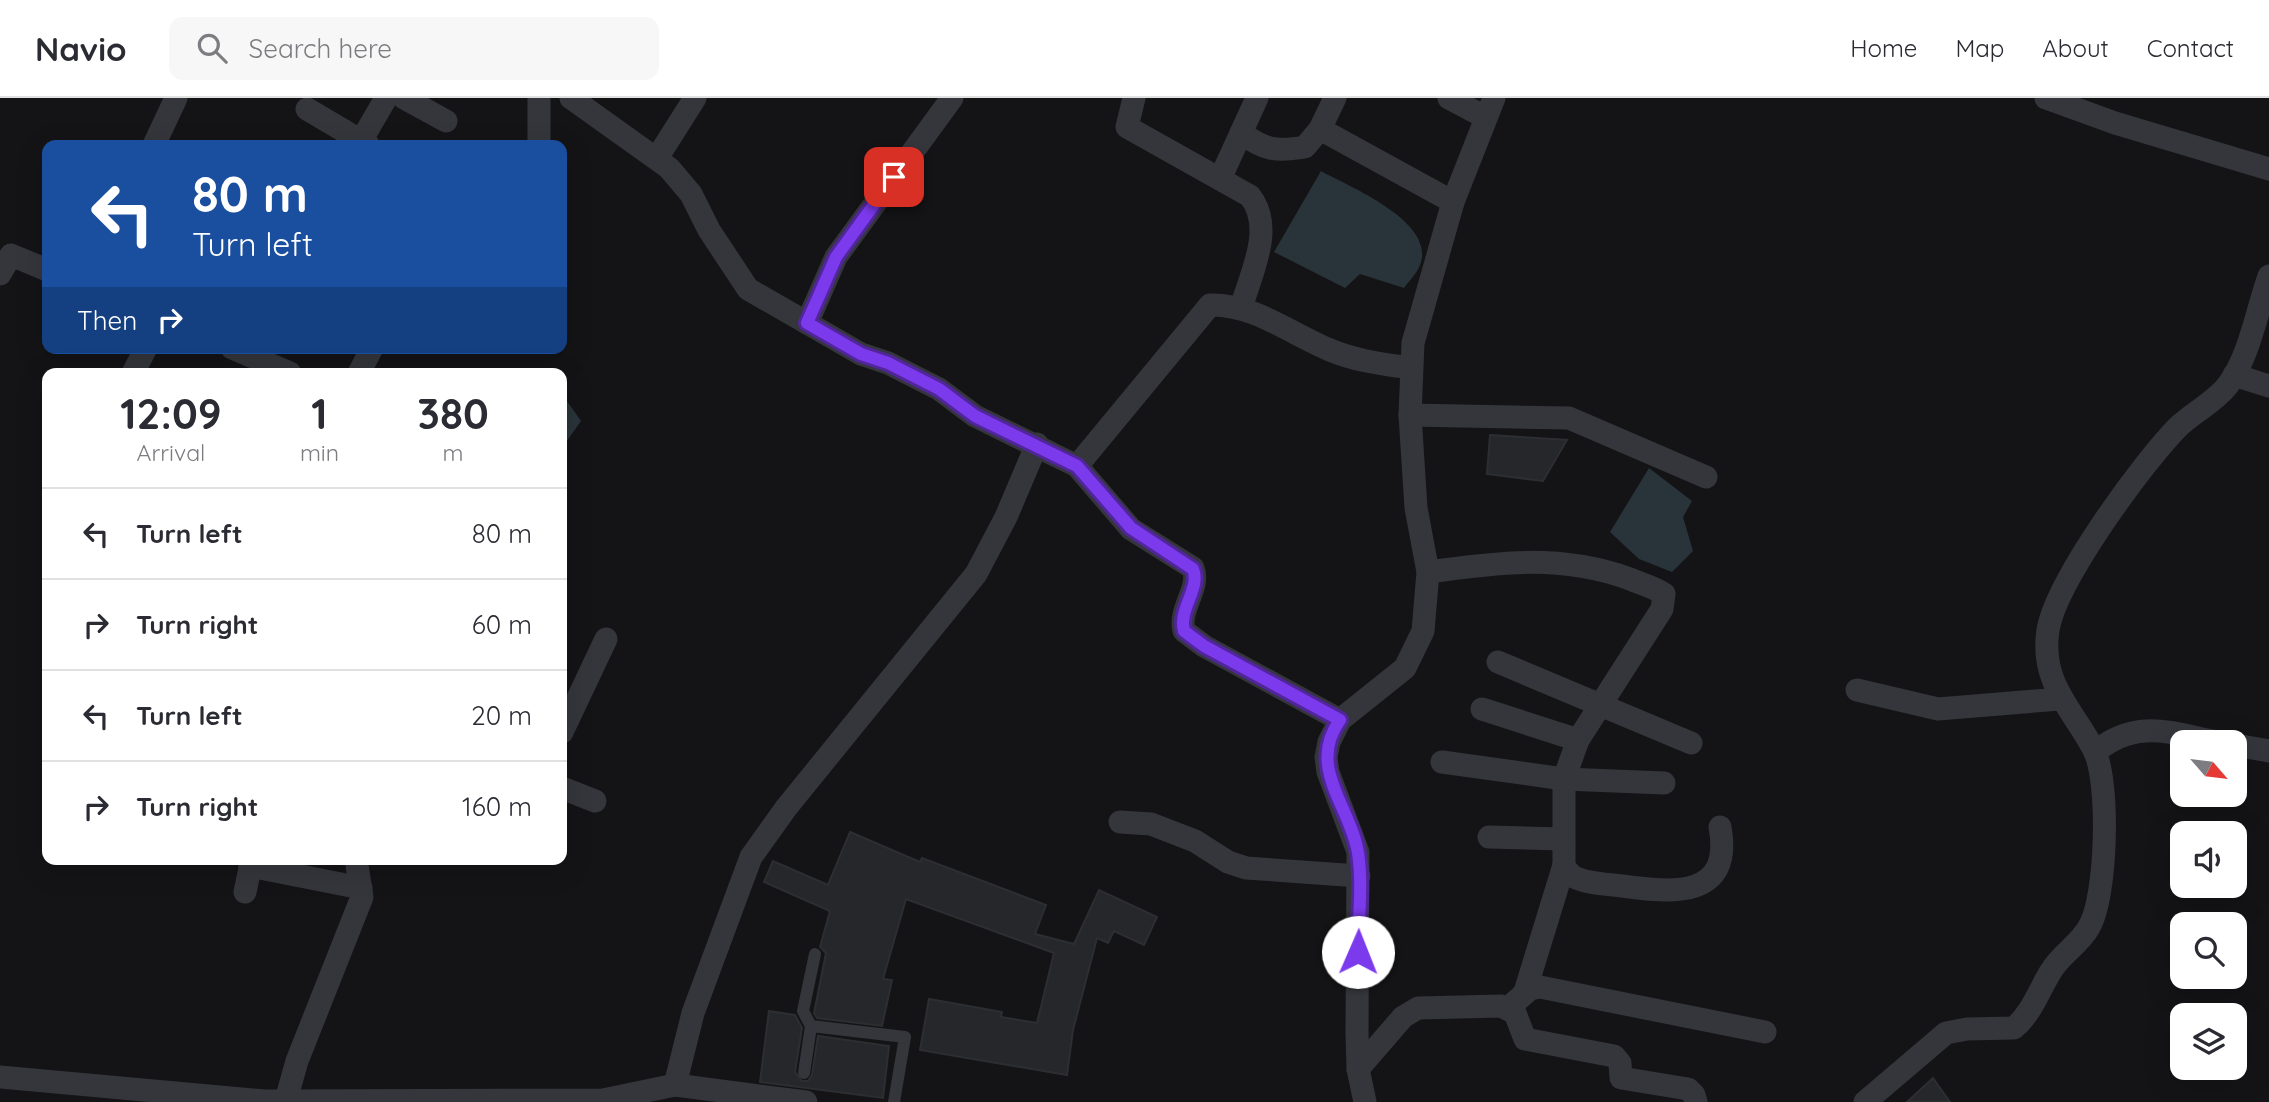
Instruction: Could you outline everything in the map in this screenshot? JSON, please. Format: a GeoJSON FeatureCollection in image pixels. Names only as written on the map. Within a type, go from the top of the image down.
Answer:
{"type":"FeatureCollection","features":[{"type":"Feature","properties":{"kind":"street"},"geometry":{"type":"LineString","coordinates":[[156,140],[176,98]]}},
{"type":"Feature","properties":{"kind":"street"},"geometry":{"type":"LineString","coordinates":[[366,140],[386,98]]}},
{"type":"Feature","properties":{"kind":"street"},"geometry":{"type":"LineString","coordinates":[[404,98],[446,121]]}},
{"type":"Feature","properties":{"kind":"street"},"geometry":{"type":"LineString","coordinates":[[539,98],[540,140]]}},
{"type":"Feature","properties":{"kind":"street"},"geometry":{"type":"LineString","coordinates":[[571,98],[669,167],[691,194],[709,230],[748,289],[861,354],[888,363],[939,389],[975,416],[1037,444],[1077,466],[1131,528],[1193,569],[1195,578],[1182,614],[1184,631],[1204,646],[1340,720]]}},
{"type":"Feature","properties":{"kind":"street"},"geometry":{"type":"LineString","coordinates":[[657,158],[695,98]]}},
{"type":"Feature","properties":{"kind":"street"},"geometry":{"type":"LineString","coordinates":[[807,323],[836,257],[952,98]]}},
{"type":"Feature","properties":{"kind":"street"},"geometry":{"type":"LineString","coordinates":[[1134,98],[1127,127],[1250,196],[1259,208],[1262,237],[1241,308]]}},
{"type":"Feature","properties":{"kind":"street"},"geometry":{"type":"LineString","coordinates":[[1220,179],[1257,98]]}},
{"type":"Feature","properties":{"kind":"street"},"geometry":{"type":"LineString","coordinates":[[1241,133],[1264,149],[1288,150],[1305,147],[1320,129],[1335,98]]}},
{"type":"Feature","properties":{"kind":"street"},"geometry":{"type":"LineString","coordinates":[[1365,1102],[1358,1069],[1359,876],[1356,841],[1328,772],[1326,757],[1329,741],[1340,720],[1396,676],[1413,655],[1423,631],[1428,572],[1416,509],[1410,368],[1419,315],[1453,202],[1489,108],[1449,98]]}},
{"type":"Feature","properties":{"kind":"street"},"geometry":{"type":"LineString","coordinates":[[2046,98],[2106,120],[2269,169]]}},
{"type":"Feature","properties":{"kind":"street"},"geometry":{"type":"LineString","coordinates":[[307,109],[360,140]]}},
{"type":"Feature","properties":{"kind":"street"},"geometry":{"type":"LineString","coordinates":[[1320,129],[1453,202]]}},
{"type":"Feature","properties":{"kind":"street"},"geometry":{"type":"LineString","coordinates":[[4,259],[42,269]]}},
{"type":"Feature","properties":{"kind":"street"},"geometry":{"type":"LineString","coordinates":[[1865,1102],[1946,1033],[1967,1029],[2014,1028],[2026,1016],[2062,954],[2090,927],[2101,900],[2103,883],[2102,787],[2095,752],[2060,699],[2052,678],[2047,643],[2052,613],[2061,590],[2138,476],[2178,427],[2220,394],[2234,375],[2269,276]]}},
{"type":"Feature","properties":{"kind":"street"},"geometry":{"type":"LineString","coordinates":[[1077,466],[1210,305],[1231,304],[1331,351],[1368,362],[1410,368]]}},
{"type":"Feature","properties":{"kind":"street"},"geometry":{"type":"LineString","coordinates":[[246,354],[278,368]]}},
{"type":"Feature","properties":{"kind":"street"},"geometry":{"type":"LineString","coordinates":[[2234,375],[2269,386]]}},
{"type":"Feature","properties":{"kind":"street"},"geometry":{"type":"LineString","coordinates":[[1410,415],[1569,418],[1706,477]]}},
{"type":"Feature","properties":{"kind":"street"},"geometry":{"type":"LineString","coordinates":[[675,1085],[692,1013],[751,857],[786,808],[976,574],[1006,517],[1037,444]]}},
{"type":"Feature","properties":{"kind":"street"},"geometry":{"type":"LineString","coordinates":[[1428,572],[1479,565],[1566,562],[1605,570],[1661,592],[1665,597],[1662,609],[1577,740],[1564,779],[1564,866],[1517,1000],[1516,1016],[1524,1038],[1614,1056],[1620,1063],[1621,1078],[1688,1089],[1696,1102]]}},
{"type":"Feature","properties":{"kind":"street"},"geometry":{"type":"LineString","coordinates":[[567,721],[606,639]]}},
{"type":"Feature","properties":{"kind":"street"},"geometry":{"type":"LineString","coordinates":[[1498,662],[1691,743]]}},
{"type":"Feature","properties":{"kind":"street"},"geometry":{"type":"LineString","coordinates":[[1857,690],[1946,709],[2060,699]]}},
{"type":"Feature","properties":{"kind":"street"},"geometry":{"type":"LineString","coordinates":[[1482,709],[1577,740]]}},
{"type":"Feature","properties":{"kind":"street"},"geometry":{"type":"LineString","coordinates":[[2095,752],[2122,734],[2145,729],[2170,733]]}},
{"type":"Feature","properties":{"kind":"street"},"geometry":{"type":"LineString","coordinates":[[2247,747],[2269,751]]}},
{"type":"Feature","properties":{"kind":"street"},"geometry":{"type":"LineString","coordinates":[[1442,762],[1564,779],[1664,783]]}},
{"type":"Feature","properties":{"kind":"street"},"geometry":{"type":"LineString","coordinates":[[567,790],[595,801]]}},
{"type":"Feature","properties":{"kind":"street"},"geometry":{"type":"LineString","coordinates":[[1120,821],[1151,824],[1195,841],[1228,862],[1246,868],[1359,876]]}},
{"type":"Feature","properties":{"kind":"street"},"geometry":{"type":"LineString","coordinates":[[1564,866],[1574,877],[1588,881],[1644,889],[1686,889],[1700,885],[1712,877],[1720,864],[1723,844],[1720,827]]}},
{"type":"Feature","properties":{"kind":"street"},"geometry":{"type":"LineString","coordinates":[[1489,837],[1563,839]]}},
{"type":"Feature","properties":{"kind":"street"},"geometry":{"type":"LineString","coordinates":[[245,892],[251,865]]}},
{"type":"Feature","properties":{"kind":"street"},"geometry":{"type":"LineString","coordinates":[[260,865],[361,888]]}},
{"type":"Feature","properties":{"kind":"street"},"geometry":{"type":"LineString","coordinates":[[271,1101],[297,1061],[346,944],[362,897],[357,865]]}},
{"type":"Feature","properties":{"kind":"street"},"geometry":{"type":"LineString","coordinates":[[1358,1069],[1412,1010],[1517,1000],[1540,987],[1765,1032]]}},
{"type":"Feature","properties":{"kind":"street"},"geometry":{"type":"LineString","coordinates":[[0,1077],[271,1101],[603,1100],[675,1085],[806,1102]]}},
{"type":"Feature","properties":{"kind":"lane"},"geometry":{"type":"LineString","coordinates":[[804,1073],[811,1026],[803,1011],[815,954]]}},
{"type":"Feature","properties":{"kind":"lane"},"geometry":{"type":"LineString","coordinates":[[811,1026],[905,1037],[894,1102]]}},
{"type":"Feature","properties":{"kind":"shaded area"},"geometry":{"type":"Polygon","coordinates":[[[1321,171],[1370,196],[1404,221],[1416,234],[1422,249],[1420,265],[1404,288],[1360,274],[1345,288],[1274,252],[1321,171]]]}},
{"type":"Feature","properties":{"kind":"shaded area"},"geometry":{"type":"Polygon","coordinates":[[[567,401],[581,421],[567,441],[567,401]]]}},
{"type":"Feature","properties":{"kind":"shaded area"},"geometry":{"type":"Polygon","coordinates":[[[1649,468],[1692,501],[1683,517],[1693,551],[1672,572],[1639,559],[1610,532],[1649,468]]]}},
{"type":"Feature","properties":{"kind":"building"},"geometry":{"type":"Polygon","coordinates":[[[1490,435],[1567,440],[1543,481],[1487,474],[1490,435]]]}},
{"type":"Feature","properties":{"kind":"building"},"geometry":{"type":"Polygon","coordinates":[[[850,832],[920,862],[922,858],[1046,905],[1035,934],[1074,944],[1099,890],[1157,917],[1144,945],[1114,931],[1108,943],[1097,938],[1073,1030],[1067,1075],[920,1050],[929,999],[1002,1012],[1001,1017],[1037,1023],[1054,953],[906,899],[883,979],[892,980],[882,1026],[817,1018],[814,1013],[826,953],[820,947],[830,911],[764,882],[773,861],[828,885],[850,832]]]}},
{"type":"Feature","properties":{"kind":"building"},"geometry":{"type":"Polygon","coordinates":[[[769,1011],[795,1015],[802,1028],[795,1072],[802,1081],[808,1081],[812,1075],[818,1036],[889,1046],[883,1098],[760,1082],[769,1011]]]}},
{"type":"Feature","properties":{"kind":"building"},"geometry":{"type":"Polygon","coordinates":[[[1933,1078],[1950,1102],[1907,1102],[1933,1078]]]}},
{"type":"Feature","properties":{"kind":"route"},"geometry":{"type":"LineString","coordinates":[[894,177],[836,257],[807,323],[861,354],[888,363],[939,389],[975,416],[1037,444],[1077,466],[1131,528],[1193,569],[1195,578],[1182,614],[1184,631],[1204,646],[1340,720],[1329,741],[1326,757],[1328,772],[1358,852],[1358,952]]}}]}
